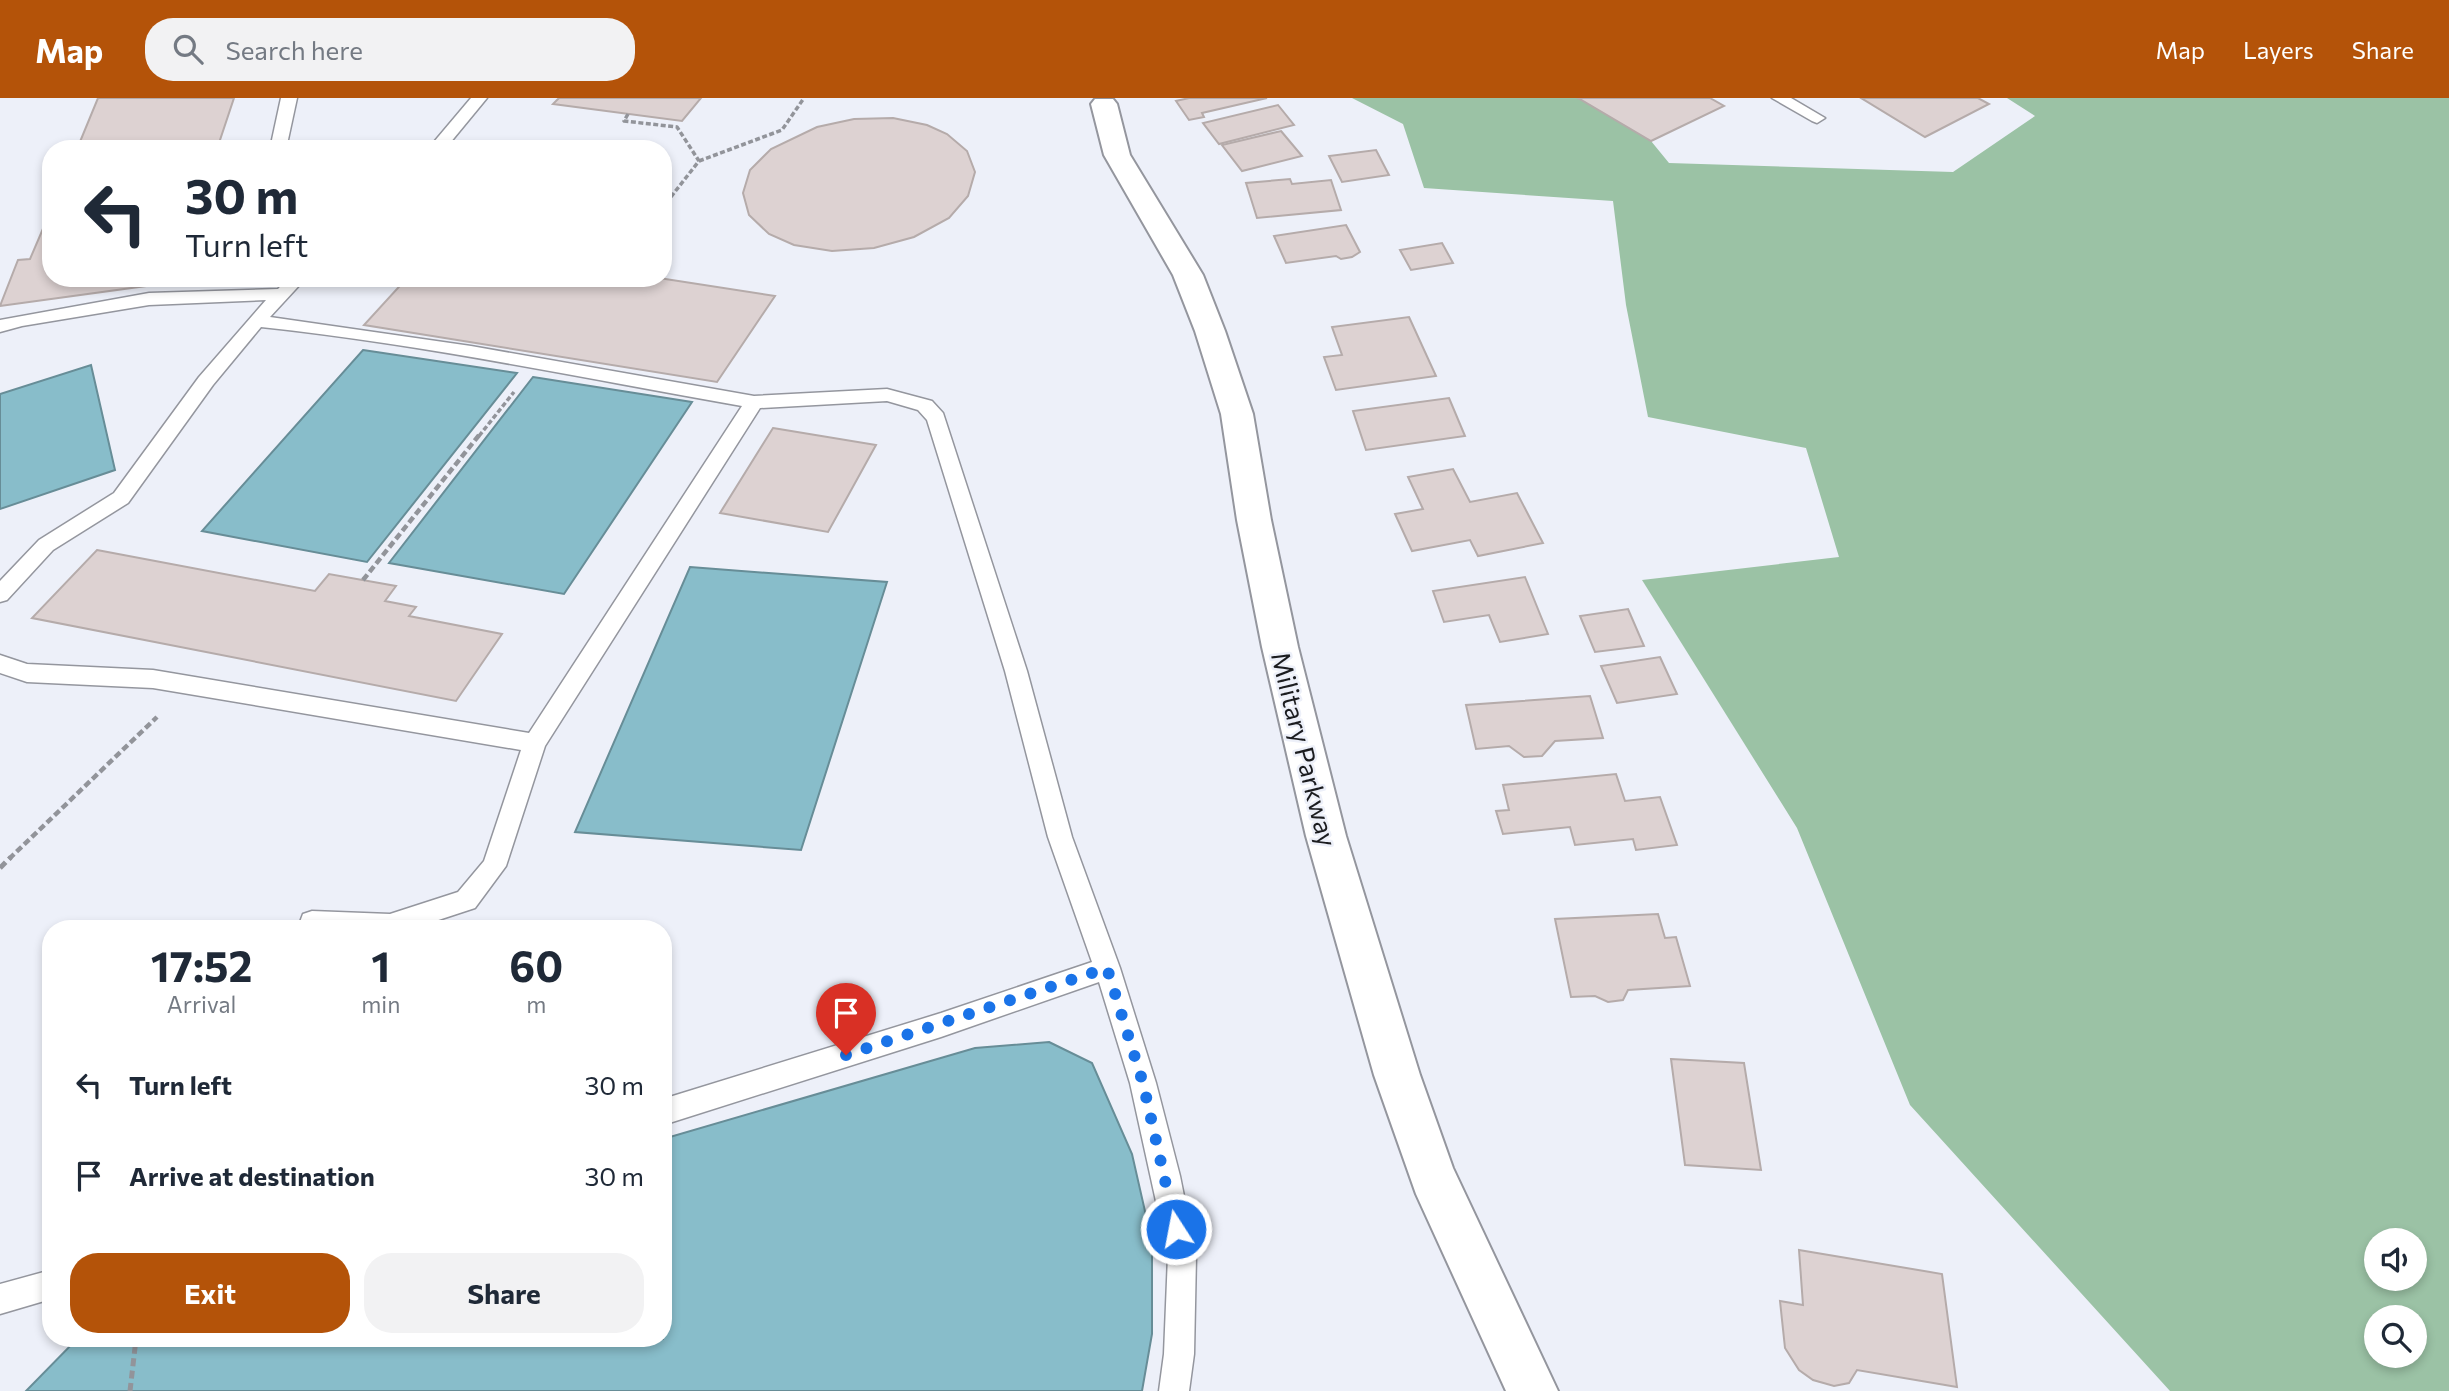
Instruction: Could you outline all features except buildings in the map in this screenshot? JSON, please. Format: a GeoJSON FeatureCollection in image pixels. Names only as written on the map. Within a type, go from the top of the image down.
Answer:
{"type":"FeatureCollection","features":[{"type":"Feature","properties":{"kind":"street","name":"Military Parkway"},"geometry":{"type":"LineString","coordinates":[[1104,103],[1117,155],[1140,199],[1188,275],[1210,331],[1237,414],[1254,520],[1280,648],[1326,836],[1393,1062],[1433,1177],[1532,1391]]}},
{"type":"Feature","properties":{"kind":"lane"},"geometry":{"type":"LineString","coordinates":[[280,140],[289,98]]}},
{"type":"Feature","properties":{"kind":"lane"},"geometry":{"type":"LineString","coordinates":[[444,140],[479,98]]}},
{"type":"Feature","properties":{"kind":"lane"},"geometry":{"type":"LineString","coordinates":[[1780,98],[1817,118]]}},
{"type":"Feature","properties":{"kind":"lane"},"geometry":{"type":"LineString","coordinates":[[0,594],[46,545],[121,498],[206,381],[256,321],[289,287]]}},
{"type":"Feature","properties":{"kind":"lane"},"geometry":{"type":"LineString","coordinates":[[0,326],[21,320],[149,299],[282,294]]}},
{"type":"Feature","properties":{"kind":"lane"},"geometry":{"type":"LineString","coordinates":[[256,321],[314,327],[681,387],[754,402],[887,395],[925,405],[936,418],[1016,671],[1060,838],[1107,968],[1143,1083],[1166,1175],[1182,1256],[1179,1354],[1174,1391]]}},
{"type":"Feature","properties":{"kind":"lane"},"geometry":{"type":"LineString","coordinates":[[405,920],[466,900],[494,866],[535,743],[754,402]]}},
{"type":"Feature","properties":{"kind":"lane"},"geometry":{"type":"LineString","coordinates":[[0,664],[27,673],[153,679],[535,743]]}},
{"type":"Feature","properties":{"kind":"lane"},"geometry":{"type":"LineString","coordinates":[[672,1109],[941,1025],[1107,968]]}},
{"type":"Feature","properties":{"kind":"lane"},"geometry":{"type":"LineString","coordinates":[[0,1298],[42,1286]]}},
{"type":"Feature","properties":{"kind":"path"},"geometry":{"type":"LineString","coordinates":[[672,196],[699,161],[782,130],[804,98]]}},
{"type":"Feature","properties":{"kind":"path"},"geometry":{"type":"LineString","coordinates":[[628,114],[624,121],[677,127],[699,161]]}},
{"type":"Feature","properties":{"kind":"path"},"geometry":{"type":"LineString","coordinates":[[363,580],[536,364]]}},
{"type":"Feature","properties":{"kind":"path"},"geometry":{"type":"LineString","coordinates":[[0,868],[137,735],[192,686]]}},
{"type":"Feature","properties":{"kind":"path"},"geometry":{"type":"LineString","coordinates":[[130,1391],[135,1347]]}},
{"type":"Feature","properties":{"kind":"green space"},"geometry":{"type":"Polygon","coordinates":[[[1352,98],[1578,98],[1651,141],[1669,163],[1953,172],[2035,116],[2007,98],[2449,98],[2449,1391],[2170,1391],[1910,1105],[1797,828],[1642,580],[1839,557],[1806,448],[1648,417],[1626,305],[1613,201],[1424,188],[1403,124],[1352,98]]]}},
{"type":"Feature","properties":{"kind":"water"},"geometry":{"type":"Polygon","coordinates":[[[363,350],[517,373],[367,562],[202,531],[363,350]]]}},
{"type":"Feature","properties":{"kind":"water"},"geometry":{"type":"Polygon","coordinates":[[[91,365],[115,470],[0,509],[0,394],[91,365]]]}},
{"type":"Feature","properties":{"kind":"water"},"geometry":{"type":"Polygon","coordinates":[[[533,377],[692,402],[564,594],[389,563],[533,377]]]}},
{"type":"Feature","properties":{"kind":"water"},"geometry":{"type":"Polygon","coordinates":[[[690,567],[887,582],[801,850],[575,832],[690,567]]]}},
{"type":"Feature","properties":{"kind":"water"},"geometry":{"type":"Polygon","coordinates":[[[1049,1042],[1092,1063],[1132,1154],[1152,1242],[1152,1334],[1142,1391],[26,1391],[69,1347],[672,1347],[672,1136],[975,1048],[1049,1042]]]}},
{"type":"Feature","properties":{"kind":"route"},"geometry":{"type":"LineString","coordinates":[[846,1055],[1107,968],[1143,1083],[1166,1175],[1176,1229]]}}]}
